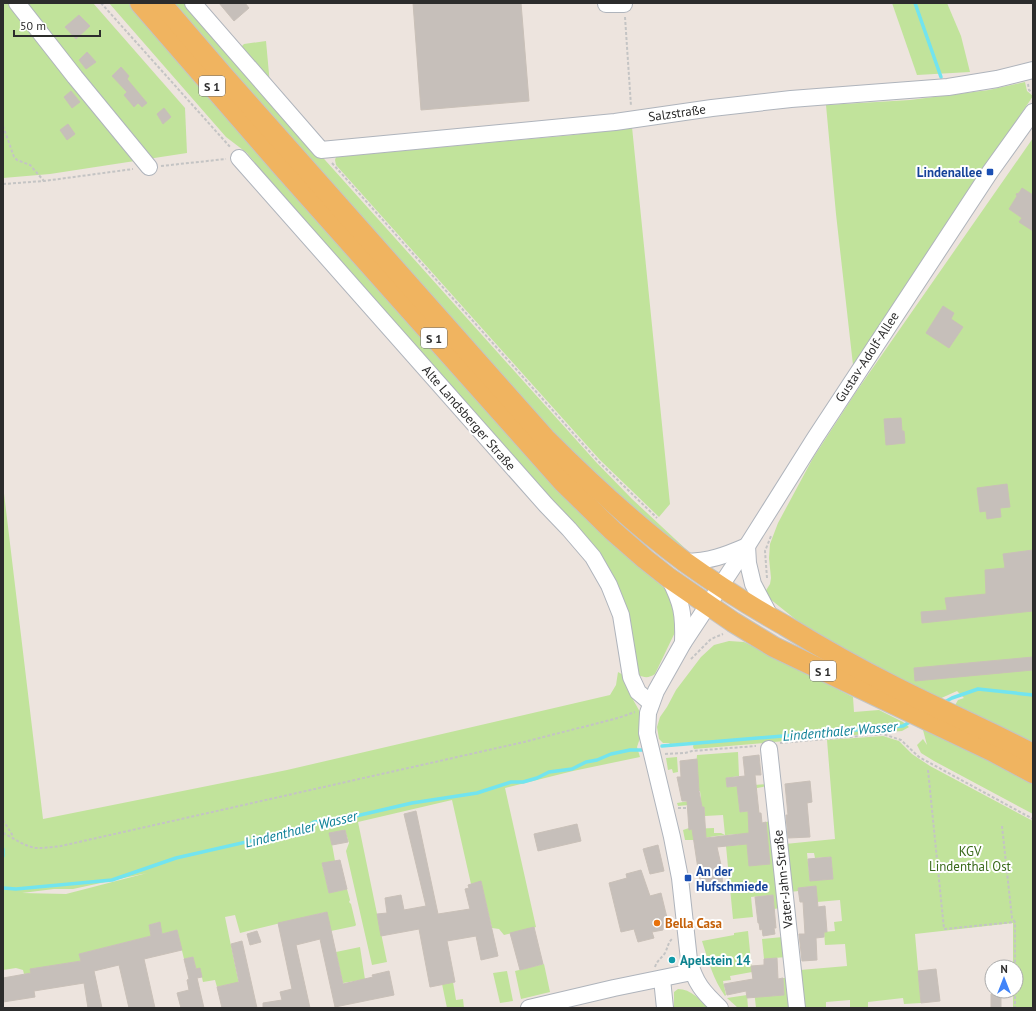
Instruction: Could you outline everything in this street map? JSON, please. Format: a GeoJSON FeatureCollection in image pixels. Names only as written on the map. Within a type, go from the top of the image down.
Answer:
{"type":"FeatureCollection","features":[{"type":"Feature","properties":{"kind":"main road","name":"S 1"},"geometry":{"type":"LineString","coordinates":[[140,3],[289,175],[563,482],[613,531],[668,578],[774,647],[927,712],[999,737],[1033,754]]}},
{"type":"Feature","properties":{"kind":"main road","name":"S 1"},"geometry":{"type":"LineString","coordinates":[[161,3],[227,80],[545,438],[604,495],[685,562],[720,586],[832,654],[895,687],[927,712],[992,751],[1033,773]]}},
{"type":"Feature","properties":{"kind":"street"},"geometry":{"type":"LineString","coordinates":[[17,3],[149,167]]}},
{"type":"Feature","properties":{"kind":"street"},"geometry":{"type":"LineString","coordinates":[[193,3],[321,150]]}},
{"type":"Feature","properties":{"kind":"street"},"geometry":{"type":"LineString","coordinates":[[606,4],[624,4]]}},
{"type":"Feature","properties":{"kind":"street","name":"Salzstraße"},"geometry":{"type":"LineString","coordinates":[[321,150],[632,119],[751,103],[948,87],[1030,75]]}},
{"type":"Feature","properties":{"kind":"street","name":"Gustav-Adolf-Allee"},"geometry":{"type":"LineString","coordinates":[[708,605],[903,303],[990,172],[1033,112]]}},
{"type":"Feature","properties":{"kind":"street","name":"Alte Landsberger Straße"},"geometry":{"type":"LineString","coordinates":[[239,158],[593,557],[609,585],[621,615],[631,677],[638,692],[651,703]]}},
{"type":"Feature","properties":{"kind":"street"},"geometry":{"type":"LineString","coordinates":[[685,562],[717,558],[747,546],[748,563],[753,584],[771,618]]}},
{"type":"Feature","properties":{"kind":"street"},"geometry":{"type":"LineString","coordinates":[[668,578],[677,594],[683,612],[683,643]]}},
{"type":"Feature","properties":{"kind":"street"},"geometry":{"type":"LineString","coordinates":[[708,605],[683,643],[659,685],[651,703],[647,723],[651,751],[672,837],[680,878],[689,960],[692,972],[699,987],[720,1008]]}},
{"type":"Feature","properties":{"kind":"street","name":"Vater-Jahn-Straße"},"geometry":{"type":"LineString","coordinates":[[764,747],[797,1008]]}},
{"type":"Feature","properties":{"kind":"street"},"geometry":{"type":"LineString","coordinates":[[529,1008],[692,972]]}},
{"type":"Feature","properties":{"kind":"street"},"geometry":{"type":"LineString","coordinates":[[656,980],[665,1008]]}},
{"type":"Feature","properties":{"kind":"path"},"geometry":{"type":"LineString","coordinates":[[101,3],[239,158]]}},
{"type":"Feature","properties":{"kind":"path"},"geometry":{"type":"LineString","coordinates":[[624,4],[632,119]]}},
{"type":"Feature","properties":{"kind":"path"},"geometry":{"type":"LineString","coordinates":[[1030,75],[1029,90],[1033,93]]}},
{"type":"Feature","properties":{"kind":"path"},"geometry":{"type":"LineString","coordinates":[[3,126],[14,157],[30,165],[44,181]]}},
{"type":"Feature","properties":{"kind":"path"},"geometry":{"type":"LineString","coordinates":[[321,150],[598,461],[660,522]]}},
{"type":"Feature","properties":{"kind":"path"},"geometry":{"type":"LineString","coordinates":[[3,184],[84,176]]}},
{"type":"Feature","properties":{"kind":"path"},"geometry":{"type":"LineString","coordinates":[[688,663],[711,638]]}},
{"type":"Feature","properties":{"kind":"path"},"geometry":{"type":"LineString","coordinates":[[3,833],[21,843],[37,848],[61,846],[524,742],[618,718],[636,712],[651,703]]}},
{"type":"Feature","properties":{"kind":"path"},"geometry":{"type":"LineString","coordinates":[[789,742],[883,734],[901,740],[920,758],[1033,819]]}},
{"type":"Feature","properties":{"kind":"path"},"geometry":{"type":"LineString","coordinates":[[651,751],[685,753],[692,751],[764,747]]}},
{"type":"Feature","properties":{"kind":"path"},"geometry":{"type":"LineString","coordinates":[[928,770],[944,929],[1015,922]]}},
{"type":"Feature","properties":{"kind":"path"},"geometry":{"type":"LineString","coordinates":[[675,808],[687,808]]}},
{"type":"Feature","properties":{"kind":"path"},"geometry":{"type":"LineString","coordinates":[[3,820],[14,838]]}},
{"type":"Feature","properties":{"kind":"path"},"geometry":{"type":"LineString","coordinates":[[1002,826],[1012,918],[1015,922],[1015,959]]}},
{"type":"Feature","properties":{"kind":"path"},"geometry":{"type":"LineString","coordinates":[[656,980],[656,962],[665,954],[669,941],[685,927]]}},
{"type":"Feature","properties":{"kind":"green space"},"geometry":{"type":"Polygon","coordinates":[[[3,3],[93,3],[185,108],[187,153],[50,174],[3,178],[3,3]]]}},
{"type":"Feature","properties":{"kind":"green space"},"geometry":{"type":"Polygon","coordinates":[[[109,3],[132,3],[594,526],[627,557],[668,591],[675,600],[678,626],[655,674],[647,677],[638,675],[627,631],[623,597],[616,588],[283,198],[247,153],[226,137],[109,3]]]}},
{"type":"Feature","properties":{"kind":"green space"},"geometry":{"type":"Polygon","coordinates":[[[169,3],[190,3],[308,141],[596,462],[632,499],[689,552],[688,553],[681,550],[577,461],[169,3]]]}},
{"type":"Feature","properties":{"kind":"green space"},"geometry":{"type":"Polygon","coordinates":[[[892,3],[947,3],[961,36],[970,72],[917,75],[892,3]]]}},
{"type":"Feature","properties":{"kind":"green space"},"geometry":{"type":"Polygon","coordinates":[[[266,41],[270,85],[242,53],[242,46],[244,44],[266,41]]]}},
{"type":"Feature","properties":{"kind":"green space"},"geometry":{"type":"Polygon","coordinates":[[[1025,82],[1027,91],[1033,96],[853,365],[836,214],[826,105],[910,100],[989,90],[1025,82]]]}},
{"type":"Feature","properties":{"kind":"green space"},"geometry":{"type":"Polygon","coordinates":[[[632,127],[670,504],[659,517],[600,460],[336,165],[335,160],[336,157],[573,135],[632,127]]]}},
{"type":"Feature","properties":{"kind":"green space"},"geometry":{"type":"Polygon","coordinates":[[[1033,138],[1033,745],[954,707],[958,700],[964,698],[957,691],[937,700],[819,638],[770,599],[765,592],[770,584],[771,578],[769,558],[770,544],[778,523],[813,458],[856,392],[1033,138]]]}},
{"type":"Feature","properties":{"kind":"green space"},"geometry":{"type":"Polygon","coordinates":[[[3,485],[43,819],[287,770],[610,695],[616,685],[618,672],[625,676],[631,696],[640,712],[640,738],[637,747],[640,757],[573,771],[505,788],[536,927],[504,935],[499,929],[492,928],[481,882],[471,884],[452,800],[358,822],[387,962],[372,965],[346,851],[349,843],[345,830],[330,833],[335,861],[322,864],[329,893],[347,889],[355,926],[331,931],[326,912],[240,933],[235,915],[225,917],[244,1008],[236,1008],[230,984],[217,987],[215,980],[203,982],[200,969],[196,969],[193,957],[184,959],[177,930],[162,934],[159,922],[149,925],[151,936],[79,954],[81,961],[31,969],[31,973],[24,974],[23,970],[16,968],[3,970],[3,485]],[[147,873],[73,889],[54,889],[22,893],[66,894],[147,873]]]}},
{"type":"Feature","properties":{"kind":"green space"},"geometry":{"type":"Polygon","coordinates":[[[729,641],[744,642],[853,697],[854,712],[879,710],[903,722],[909,727],[902,731],[694,749],[694,742],[670,744],[663,743],[659,739],[657,727],[660,717],[676,690],[701,657],[714,645],[729,641]]]}},
{"type":"Feature","properties":{"kind":"green space"},"geometry":{"type":"Polygon","coordinates":[[[916,722],[1033,780],[1033,814],[921,753],[917,745],[923,739],[927,745],[923,730],[912,724],[916,722]]]}},
{"type":"Feature","properties":{"kind":"green space","name":"KGV Lindenthal Ost"},"geometry":{"type":"Polygon","coordinates":[[[883,736],[899,741],[912,754],[930,766],[1033,821],[1033,1008],[1013,1008],[1013,999],[1024,999],[1024,959],[1013,959],[1013,923],[915,934],[921,1003],[904,1004],[903,998],[868,1002],[868,1008],[850,1008],[850,1000],[826,1002],[826,1008],[803,1008],[800,970],[847,966],[845,944],[825,945],[824,932],[835,931],[834,922],[842,921],[840,900],[817,902],[815,886],[798,888],[799,891],[789,892],[785,844],[835,839],[827,740],[883,736]],[[807,853],[810,881],[833,879],[831,857],[815,858],[814,853],[807,853]]]}},
{"type":"Feature","properties":{"kind":"green space"},"geometry":{"type":"Polygon","coordinates":[[[738,752],[739,776],[726,778],[727,787],[768,784],[768,786],[757,788],[757,791],[738,792],[740,812],[759,810],[759,813],[749,814],[750,841],[766,822],[770,821],[780,908],[774,909],[773,895],[751,897],[753,917],[733,919],[726,846],[739,845],[738,834],[685,840],[683,830],[689,828],[714,828],[714,833],[721,833],[725,835],[723,815],[705,816],[704,808],[700,808],[699,804],[678,806],[677,803],[701,799],[700,791],[694,791],[697,755],[738,752]]]}},
{"type":"Feature","properties":{"kind":"green space"},"geometry":{"type":"Polygon","coordinates":[[[677,757],[678,772],[673,773],[672,769],[668,770],[666,758],[677,757]]]}},
{"type":"Feature","properties":{"kind":"green space"},"geometry":{"type":"Polygon","coordinates":[[[748,931],[752,972],[730,976],[731,980],[723,981],[725,996],[714,976],[702,941],[748,931]]]}},
{"type":"Feature","properties":{"kind":"green space"},"geometry":{"type":"Polygon","coordinates":[[[783,937],[786,957],[764,959],[762,939],[783,937]]]}},
{"type":"Feature","properties":{"kind":"green space"},"geometry":{"type":"Polygon","coordinates":[[[360,947],[366,986],[361,980],[343,983],[336,952],[360,947]]]}},
{"type":"Feature","properties":{"kind":"green space"},"geometry":{"type":"Polygon","coordinates":[[[544,964],[550,992],[521,999],[515,971],[544,964]]]}},
{"type":"Feature","properties":{"kind":"green space"},"geometry":{"type":"Polygon","coordinates":[[[507,971],[513,1001],[500,1003],[493,973],[507,971]]]}},
{"type":"Feature","properties":{"kind":"green space"},"geometry":{"type":"Polygon","coordinates":[[[752,972],[768,996],[784,995],[783,978],[789,978],[792,1008],[756,1008],[752,972]]]}},
{"type":"Feature","properties":{"kind":"green space"},"geometry":{"type":"Polygon","coordinates":[[[453,982],[456,1000],[463,999],[464,1008],[447,1008],[442,984],[453,982]]]}},
{"type":"Feature","properties":{"kind":"green space"},"geometry":{"type":"Polygon","coordinates":[[[678,989],[683,989],[691,993],[699,998],[709,1008],[674,1008],[674,992],[678,989]]]}},
{"type":"Feature","properties":{"kind":"green space"},"geometry":{"type":"Polygon","coordinates":[[[747,995],[748,1008],[738,1008],[727,998],[747,995]]]}},
{"type":"Feature","properties":{"kind":"building"},"geometry":{"type":"Polygon","coordinates":[[[219,3],[245,3],[249,8],[234,21],[219,3]]]}},
{"type":"Feature","properties":{"kind":"building"},"geometry":{"type":"Polygon","coordinates":[[[413,3],[521,3],[529,101],[421,110],[413,3]]]}},
{"type":"Feature","properties":{"kind":"building"},"geometry":{"type":"Polygon","coordinates":[[[79,15],[90,26],[76,39],[65,27],[79,15]]]}},
{"type":"Feature","properties":{"kind":"building"},"geometry":{"type":"Polygon","coordinates":[[[87,52],[96,62],[86,69],[79,60],[87,52]]]}},
{"type":"Feature","properties":{"kind":"building"},"geometry":{"type":"Polygon","coordinates":[[[121,67],[129,76],[127,79],[147,103],[142,107],[138,103],[134,107],[124,95],[127,92],[112,76],[121,67]]]}},
{"type":"Feature","properties":{"kind":"building"},"geometry":{"type":"Polygon","coordinates":[[[71,91],[80,102],[72,108],[64,97],[71,91]]]}},
{"type":"Feature","properties":{"kind":"building"},"geometry":{"type":"Polygon","coordinates":[[[164,108],[171,117],[163,124],[157,114],[164,108]]]}},
{"type":"Feature","properties":{"kind":"building"},"geometry":{"type":"Polygon","coordinates":[[[68,124],[75,134],[67,140],[60,130],[68,124]]]}},
{"type":"Feature","properties":{"kind":"building"},"geometry":{"type":"Polygon","coordinates":[[[1022,188],[1033,195],[1033,231],[1019,222],[1022,218],[1009,209],[1017,196],[1016,194],[1019,193],[1022,188]]]}},
{"type":"Feature","properties":{"kind":"building"},"geometry":{"type":"Polygon","coordinates":[[[943,306],[954,313],[951,319],[963,327],[949,348],[926,333],[943,306]]]}},
{"type":"Feature","properties":{"kind":"building"},"geometry":{"type":"Polygon","coordinates":[[[901,418],[905,443],[886,445],[884,419],[901,418]]]}},
{"type":"Feature","properties":{"kind":"building"},"geometry":{"type":"Polygon","coordinates":[[[1007,484],[1010,507],[1000,508],[1001,517],[987,519],[986,511],[980,512],[977,488],[1007,484]]]}},
{"type":"Feature","properties":{"kind":"building"},"geometry":{"type":"Polygon","coordinates":[[[1033,550],[1033,611],[922,623],[921,612],[947,610],[945,598],[986,594],[985,570],[1005,568],[1003,554],[1033,550]]]}},
{"type":"Feature","properties":{"kind":"building"},"geometry":{"type":"Polygon","coordinates":[[[1033,657],[1033,670],[915,681],[914,668],[1033,657]]]}},
{"type":"Feature","properties":{"kind":"building"},"geometry":{"type":"Polygon","coordinates":[[[759,755],[761,775],[755,775],[759,813],[761,813],[762,823],[766,822],[770,864],[749,866],[747,844],[717,847],[721,865],[723,887],[701,889],[692,829],[689,830],[687,801],[682,801],[677,777],[681,777],[680,761],[697,759],[699,791],[702,807],[704,807],[706,838],[749,833],[748,811],[740,812],[737,786],[727,787],[726,778],[745,776],[743,757],[759,755]]]}},
{"type":"Feature","properties":{"kind":"building"},"geometry":{"type":"Polygon","coordinates":[[[810,781],[812,802],[807,803],[810,837],[788,838],[786,815],[788,815],[785,784],[810,781]]]}},
{"type":"Feature","properties":{"kind":"building"},"geometry":{"type":"Polygon","coordinates":[[[416,811],[438,914],[470,909],[465,889],[469,888],[468,885],[481,881],[498,956],[481,960],[476,936],[447,941],[455,982],[430,987],[419,929],[381,936],[377,914],[387,913],[385,898],[401,895],[404,910],[426,906],[404,814],[416,811]]]}},
{"type":"Feature","properties":{"kind":"building"},"geometry":{"type":"Polygon","coordinates":[[[577,824],[581,841],[538,851],[534,834],[577,824]]]}},
{"type":"Feature","properties":{"kind":"building"},"geometry":{"type":"Polygon","coordinates":[[[345,830],[348,842],[332,845],[329,833],[345,830]]]}},
{"type":"Feature","properties":{"kind":"building"},"geometry":{"type":"Polygon","coordinates":[[[658,845],[664,871],[650,874],[643,849],[658,845]]]}},
{"type":"Feature","properties":{"kind":"building"},"geometry":{"type":"Polygon","coordinates":[[[831,857],[833,879],[810,881],[808,859],[831,857]]]}},
{"type":"Feature","properties":{"kind":"building"},"geometry":{"type":"Polygon","coordinates":[[[340,860],[347,889],[329,893],[322,863],[340,860]]]}},
{"type":"Feature","properties":{"kind":"building"},"geometry":{"type":"Polygon","coordinates":[[[641,870],[650,896],[661,893],[669,926],[663,928],[663,930],[652,932],[654,938],[638,942],[634,929],[621,932],[609,883],[627,878],[626,874],[641,870]]]}},
{"type":"Feature","properties":{"kind":"building"},"geometry":{"type":"Polygon","coordinates":[[[816,886],[818,907],[825,906],[827,932],[824,932],[824,937],[816,938],[817,960],[802,961],[799,934],[805,934],[803,902],[800,902],[798,888],[816,886]]]}},
{"type":"Feature","properties":{"kind":"building"},"geometry":{"type":"Polygon","coordinates":[[[773,895],[776,928],[774,928],[775,934],[763,936],[762,929],[760,930],[758,923],[755,897],[773,895]]]}},
{"type":"Feature","properties":{"kind":"building"},"geometry":{"type":"Polygon","coordinates":[[[327,912],[343,984],[373,977],[372,975],[389,971],[394,995],[335,1007],[320,939],[296,945],[310,1008],[263,1008],[263,1003],[282,1000],[280,992],[292,989],[278,923],[327,912]]]}},
{"type":"Feature","properties":{"kind":"building"},"geometry":{"type":"Polygon","coordinates":[[[160,922],[162,934],[177,930],[182,950],[144,959],[155,1008],[129,1008],[119,965],[94,971],[102,1008],[88,1008],[84,983],[34,991],[35,997],[3,1002],[3,978],[31,973],[30,969],[81,961],[79,954],[151,936],[149,925],[160,922]]]}},
{"type":"Feature","properties":{"kind":"building"},"geometry":{"type":"Polygon","coordinates":[[[534,927],[543,964],[520,970],[510,933],[534,927]]]}},
{"type":"Feature","properties":{"kind":"building"},"geometry":{"type":"Polygon","coordinates":[[[257,931],[261,942],[250,945],[247,934],[257,931]]]}},
{"type":"Feature","properties":{"kind":"building"},"geometry":{"type":"Polygon","coordinates":[[[242,941],[257,1008],[222,1008],[217,987],[239,982],[231,944],[242,941]]]}},
{"type":"Feature","properties":{"kind":"building"},"geometry":{"type":"Polygon","coordinates":[[[193,957],[196,969],[200,968],[202,977],[197,978],[204,1008],[181,1008],[177,993],[189,990],[187,980],[189,979],[184,959],[193,957]]]}},
{"type":"Feature","properties":{"kind":"building"},"geometry":{"type":"Polygon","coordinates":[[[777,958],[778,979],[783,978],[784,995],[747,998],[746,991],[727,995],[724,984],[753,979],[751,966],[764,965],[764,959],[777,958]]]}},
{"type":"Feature","properties":{"kind":"building"},"geometry":{"type":"Polygon","coordinates":[[[936,969],[940,1001],[921,1003],[918,971],[936,969]]]}},
{"type":"Feature","properties":{"kind":"building"},"geometry":{"type":"Polygon","coordinates":[[[991,999],[1001,999],[1001,1008],[991,1008],[991,999]]]}},
{"type":"Feature","properties":{"kind":"waterway"},"geometry":{"type":"LineString","coordinates":[[915,3],[941,77]]}},
{"type":"Feature","properties":{"kind":"waterway","name":"Lindenthaler Wasser"},"geometry":{"type":"LineString","coordinates":[[943,703],[952,698],[978,689],[1033,695]]}},
{"type":"Feature","properties":{"kind":"waterway","name":"Lindenthaler Wasser"},"geometry":{"type":"LineString","coordinates":[[662,746],[903,726],[913,720]]}},
{"type":"Feature","properties":{"kind":"waterway","name":"Lindenthaler Wasser"},"geometry":{"type":"LineString","coordinates":[[3,888],[16,889],[112,880],[176,858],[303,829],[314,822],[356,816],[412,803],[477,793],[511,782],[523,782],[537,778],[549,772],[572,769],[586,762],[597,760],[611,754],[630,750],[643,750]]}},
{"type":"Feature","properties":{"kind":"waterway"},"geometry":{"type":"LineString","coordinates":[[3,849],[3,856]]}},
{"type":"Feature","properties":{"kind":"place","name":"Lindenallee"},"geometry":{"type":"Point","coordinates":[990,172]}},
{"type":"Feature","properties":{"kind":"place","name":"An der Hufschmiede"},"geometry":{"type":"Point","coordinates":[688,878]}},
{"type":"Feature","properties":{"kind":"place","name":"Bella Casa"},"geometry":{"type":"Point","coordinates":[657,923]}},
{"type":"Feature","properties":{"kind":"place","name":"Apelstein 14"},"geometry":{"type":"Point","coordinates":[672,960]}}]}
